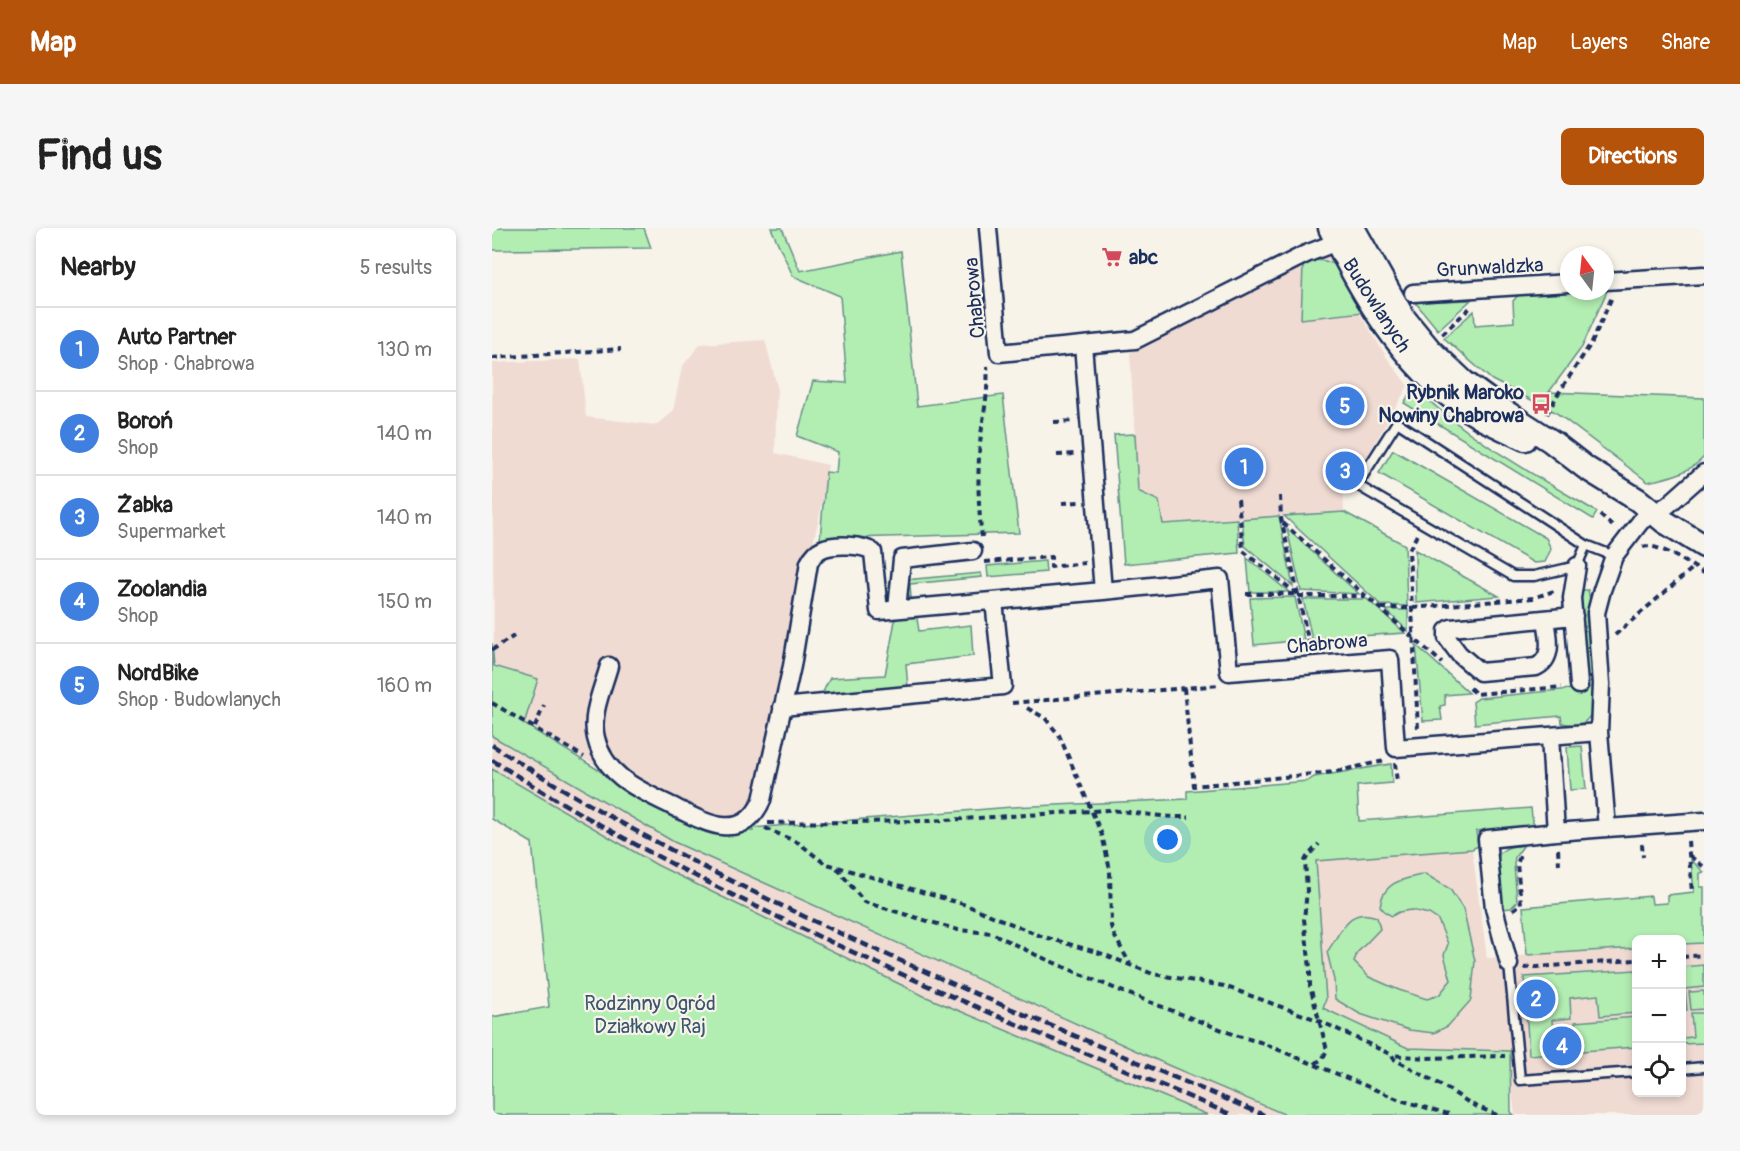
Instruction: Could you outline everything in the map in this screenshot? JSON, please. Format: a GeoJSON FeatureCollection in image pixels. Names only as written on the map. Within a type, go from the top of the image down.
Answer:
{"type":"FeatureCollection","features":[{"type":"Feature","properties":{"kind":"main road","name":"Budowlanych"},"geometry":{"type":"LineString","coordinates":[[1344,233],[1398,309],[1436,356],[1477,392],[1551,441],[1586,468],[1638,500],[1671,526],[1704,546]]}},
{"type":"Feature","properties":{"kind":"street","name":"Chabrowa"},"geometry":{"type":"LineString","coordinates":[[988,228],[999,353],[1135,340],[1344,233]]}},
{"type":"Feature","properties":{"kind":"street"},"geometry":{"type":"LineString","coordinates":[[1614,281],[1704,275]]}},
{"type":"Feature","properties":{"kind":"street","name":"Grunwaldzka"},"geometry":{"type":"LineString","coordinates":[[1413,292],[1560,284]]}},
{"type":"Feature","properties":{"kind":"street"},"geometry":{"type":"LineString","coordinates":[[609,666],[594,726],[598,746],[607,763],[617,776],[634,787],[708,824],[730,826],[747,821],[757,811],[762,800],[792,666],[809,563],[819,550],[827,547],[847,546],[868,548],[873,552],[879,611],[1103,591],[1083,345]]}},
{"type":"Feature","properties":{"kind":"street"},"geometry":{"type":"LineString","coordinates":[[1607,828],[1599,732],[1601,684],[1596,613],[1602,590],[1614,556],[1627,537],[1641,521],[1668,505],[1704,473]]}},
{"type":"Feature","properties":{"kind":"street"},"geometry":{"type":"LineString","coordinates":[[897,609],[902,559],[980,549]]}},
{"type":"Feature","properties":{"kind":"street"},"geometry":{"type":"LineString","coordinates":[[1577,566],[1572,598],[1579,685]]}},
{"type":"Feature","properties":{"kind":"street","name":"Chabrowa"},"geometry":{"type":"LineString","coordinates":[[1103,591],[1220,579],[1229,672],[1390,659],[1396,748],[1599,732]]}},
{"type":"Feature","properties":{"kind":"street"},"geometry":{"type":"LineString","coordinates":[[782,706],[1003,686],[994,601]]}},
{"type":"Feature","properties":{"kind":"street"},"geometry":{"type":"LineString","coordinates":[[1546,619],[1550,651],[1542,664],[1536,667],[1480,672],[1459,654],[1447,638],[1447,631],[1451,628],[1574,616]]}},
{"type":"Feature","properties":{"kind":"street"},"geometry":{"type":"LineString","coordinates":[[1550,737],[1557,841]]}},
{"type":"Feature","properties":{"kind":"street"},"geometry":{"type":"LineString","coordinates":[[1509,964],[1494,908],[1487,839],[1557,841],[1607,828],[1704,820]]}},
{"type":"Feature","properties":{"kind":"lane"},"geometry":{"type":"LineString","coordinates":[[1586,545],[1577,566],[1534,576],[1513,576],[1357,485],[1397,422],[1586,545],[1614,556]]}},
{"type":"Feature","properties":{"kind":"lane"},"geometry":{"type":"LineString","coordinates":[[1509,964],[1520,1080],[1632,1072]]}},
{"type":"Feature","properties":{"kind":"lane"},"geometry":{"type":"LineString","coordinates":[[1686,1069],[1704,1067]]}},
{"type":"Feature","properties":{"kind":"path"},"geometry":{"type":"LineString","coordinates":[[1439,338],[1490,288]]}},
{"type":"Feature","properties":{"kind":"path"},"geometry":{"type":"LineString","coordinates":[[1547,414],[1592,342],[1606,300]]}},
{"type":"Feature","properties":{"kind":"path"},"geometry":{"type":"LineString","coordinates":[[492,358],[621,348]]}},
{"type":"Feature","properties":{"kind":"path"},"geometry":{"type":"LineString","coordinates":[[987,364],[988,383],[980,448],[979,523],[980,549],[984,562],[1051,557],[1051,567],[1089,563]]}},
{"type":"Feature","properties":{"kind":"path"},"geometry":{"type":"LineString","coordinates":[[1054,422],[1077,421]]}},
{"type":"Feature","properties":{"kind":"path"},"geometry":{"type":"LineString","coordinates":[[1057,455],[1080,453]]}},
{"type":"Feature","properties":{"kind":"path"},"geometry":{"type":"LineString","coordinates":[[1238,499],[1243,551],[1298,594],[1246,594]]}},
{"type":"Feature","properties":{"kind":"path"},"geometry":{"type":"LineString","coordinates":[[1062,503],[1083,501]]}},
{"type":"Feature","properties":{"kind":"path"},"geometry":{"type":"LineString","coordinates":[[1600,515],[1641,548],[1649,545],[1663,550],[1704,573]]}},
{"type":"Feature","properties":{"kind":"path"},"geometry":{"type":"LineString","coordinates":[[1419,747],[1408,550],[1424,524]]}},
{"type":"Feature","properties":{"kind":"path"},"geometry":{"type":"LineString","coordinates":[[1608,640],[1694,567]]}},
{"type":"Feature","properties":{"kind":"path"},"geometry":{"type":"LineString","coordinates":[[1380,608],[1411,608],[1533,598],[1563,588]]}},
{"type":"Feature","properties":{"kind":"path"},"geometry":{"type":"LineString","coordinates":[[1298,596],[1367,597]]}},
{"type":"Feature","properties":{"kind":"path"},"geometry":{"type":"LineString","coordinates":[[492,650],[514,636]]}},
{"type":"Feature","properties":{"kind":"path"},"geometry":{"type":"LineString","coordinates":[[1184,688],[1194,786],[1333,772],[1394,760],[1397,783]]}},
{"type":"Feature","properties":{"kind":"path"},"geometry":{"type":"LineString","coordinates":[[492,703],[617,776]]}},
{"type":"Feature","properties":{"kind":"path"},"geometry":{"type":"LineString","coordinates":[[535,727],[544,705]]}},
{"type":"Feature","properties":{"kind":"path"},"geometry":{"type":"LineString","coordinates":[[1027,708],[1044,718],[1059,735],[1102,835],[1108,857],[1111,926],[1130,964]]}},
{"type":"Feature","properties":{"kind":"path"},"geometry":{"type":"LineString","coordinates":[[1189,817],[1091,811],[929,821],[758,824],[799,843],[824,863],[966,905],[1041,936],[1100,953],[1153,974],[1224,986],[1320,1021],[1392,1055],[1425,1058],[1517,1056]]}},
{"type":"Feature","properties":{"kind":"path"},"geometry":{"type":"LineString","coordinates":[[1677,842],[1696,840]]}},
{"type":"Feature","properties":{"kind":"path"},"geometry":{"type":"LineString","coordinates":[[1557,841],[1569,849]]}},
{"type":"Feature","properties":{"kind":"path"},"geometry":{"type":"LineString","coordinates":[[1547,850],[1557,841]]}},
{"type":"Feature","properties":{"kind":"path"},"geometry":{"type":"LineString","coordinates":[[1557,841],[1559,864]]}},
{"type":"Feature","properties":{"kind":"path"},"geometry":{"type":"LineString","coordinates":[[1688,841],[1692,893]]}},
{"type":"Feature","properties":{"kind":"path"},"geometry":{"type":"LineString","coordinates":[[1315,1064],[1323,1058],[1327,1050],[1310,986],[1304,919],[1307,891],[1305,861],[1319,844]]}},
{"type":"Feature","properties":{"kind":"path"},"geometry":{"type":"LineString","coordinates":[[1632,844],[1642,844],[1644,858]]}},
{"type":"Feature","properties":{"kind":"path"},"geometry":{"type":"LineString","coordinates":[[1497,921],[1521,904],[1517,864],[1520,855],[1525,852]]}},
{"type":"Feature","properties":{"kind":"path"},"geometry":{"type":"LineString","coordinates":[[1689,856],[1704,867]]}},
{"type":"Feature","properties":{"kind":"path"},"geometry":{"type":"LineString","coordinates":[[835,866],[864,902],[958,930],[992,933],[1036,955],[1116,989],[1315,1064],[1400,1100],[1452,1115]]}},
{"type":"Feature","properties":{"kind":"path"},"geometry":{"type":"LineString","coordinates":[[1686,957],[1704,956]]}},
{"type":"Feature","properties":{"kind":"path"},"geometry":{"type":"LineString","coordinates":[[1513,993],[1522,992],[1521,968],[1632,960]]}},
{"type":"Feature","properties":{"kind":"path"},"geometry":{"type":"LineString","coordinates":[[1392,1055],[1394,1059],[1471,1104],[1497,1115]]}},
{"type":"Feature","properties":{"kind":"shaded area"},"geometry":{"type":"Polygon","coordinates":[[[1328,254],[1349,296],[1386,356],[1408,386],[1354,479],[1343,480],[1344,512],[1163,524],[1138,491],[1130,352],[1146,347],[1259,286],[1328,254]]]}},
{"type":"Feature","properties":{"kind":"shaded area"},"geometry":{"type":"Polygon","coordinates":[[[765,340],[777,386],[775,453],[828,465],[819,518],[755,795],[745,810],[711,832],[524,724],[494,666],[492,363],[580,359],[586,417],[656,425],[673,411],[682,367],[700,344],[765,340]]]}},
{"type":"Feature","properties":{"kind":"shaded area"},"geometry":{"type":"Polygon","coordinates":[[[492,736],[674,842],[1289,1115],[1208,1115],[924,996],[657,865],[492,769],[492,736]]]}},
{"type":"Feature","properties":{"kind":"shaded area"},"geometry":{"type":"Polygon","coordinates":[[[1472,849],[1487,958],[1632,948],[1632,1097],[1686,1097],[1686,944],[1704,943],[1704,1115],[1515,1115],[1507,1053],[1407,1052],[1321,1005],[1309,861],[1472,849]]]}},
{"type":"Feature","properties":{"kind":"green space"},"geometry":{"type":"Polygon","coordinates":[[[492,228],[644,228],[651,248],[492,250],[492,228]]]}},
{"type":"Feature","properties":{"kind":"green space"},"geometry":{"type":"Polygon","coordinates":[[[771,228],[782,228],[800,271],[901,251],[917,406],[1003,395],[1019,533],[820,539],[826,472],[836,473],[838,452],[797,436],[813,381],[847,383],[840,296],[793,276],[771,228]]]}},
{"type":"Feature","properties":{"kind":"green space"},"geometry":{"type":"Polygon","coordinates":[[[1316,260],[1340,266],[1364,312],[1301,319],[1303,265],[1316,260]]]}},
{"type":"Feature","properties":{"kind":"green space"},"geometry":{"type":"Polygon","coordinates":[[[1560,293],[1560,300],[1603,300],[1582,347],[1549,392],[1704,398],[1704,457],[1678,474],[1648,482],[1555,412],[1492,380],[1444,338],[1474,311],[1475,325],[1514,322],[1513,301],[1519,294],[1560,293]]]}},
{"type":"Feature","properties":{"kind":"green space"},"geometry":{"type":"Polygon","coordinates":[[[1471,300],[1438,330],[1415,302],[1471,300]]]}},
{"type":"Feature","properties":{"kind":"green space"},"geometry":{"type":"Polygon","coordinates":[[[1414,387],[1456,423],[1479,439],[1597,512],[1593,519],[1404,403],[1414,387]]]}},
{"type":"Feature","properties":{"kind":"green space"},"geometry":{"type":"Polygon","coordinates":[[[1135,434],[1138,491],[1159,501],[1163,524],[1237,519],[1239,553],[1124,564],[1114,435],[1135,434]]]}},
{"type":"Feature","properties":{"kind":"green space"},"geometry":{"type":"Polygon","coordinates":[[[1393,450],[1546,538],[1551,549],[1545,562],[1534,563],[1379,473],[1393,450]]]}},
{"type":"Feature","properties":{"kind":"green space"},"geometry":{"type":"Polygon","coordinates":[[[1344,512],[1405,545],[1407,606],[1381,605],[1284,516],[1344,512]]]}},
{"type":"Feature","properties":{"kind":"green space"},"geometry":{"type":"Polygon","coordinates":[[[1279,516],[1293,586],[1245,546],[1242,519],[1279,516]]]}},
{"type":"Feature","properties":{"kind":"green space"},"geometry":{"type":"Polygon","coordinates":[[[1287,529],[1359,594],[1301,591],[1287,529]]]}},
{"type":"Feature","properties":{"kind":"green space"},"geometry":{"type":"Polygon","coordinates":[[[1415,550],[1499,596],[1416,603],[1415,550]]]}},
{"type":"Feature","properties":{"kind":"green space"},"geometry":{"type":"Polygon","coordinates":[[[1247,558],[1289,592],[1250,592],[1247,558]]]}},
{"type":"Feature","properties":{"kind":"green space"},"geometry":{"type":"Polygon","coordinates":[[[1045,561],[1046,572],[988,577],[987,566],[1045,561]]]}},
{"type":"Feature","properties":{"kind":"green space"},"geometry":{"type":"Polygon","coordinates":[[[981,573],[982,577],[910,584],[911,598],[905,590],[904,580],[981,573]]]}},
{"type":"Feature","properties":{"kind":"green space"},"geometry":{"type":"Polygon","coordinates":[[[1581,590],[1588,590],[1590,599],[1597,681],[1584,682],[1575,594],[1581,590]]]}},
{"type":"Feature","properties":{"kind":"green space"},"geometry":{"type":"Polygon","coordinates":[[[1295,597],[1304,640],[1254,645],[1250,598],[1295,597]]]}},
{"type":"Feature","properties":{"kind":"green space"},"geometry":{"type":"Polygon","coordinates":[[[1303,599],[1367,599],[1405,633],[1312,639],[1303,599]]]}},
{"type":"Feature","properties":{"kind":"green space"},"geometry":{"type":"Polygon","coordinates":[[[1386,610],[1408,610],[1408,631],[1386,610]]]}},
{"type":"Feature","properties":{"kind":"green space"},"geometry":{"type":"Polygon","coordinates":[[[916,612],[919,631],[971,625],[973,656],[906,664],[908,688],[838,695],[823,692],[830,678],[885,675],[896,615],[916,612]]]}},
{"type":"Feature","properties":{"kind":"green space"},"geometry":{"type":"Polygon","coordinates":[[[492,643],[494,666],[538,679],[524,724],[613,779],[711,832],[753,831],[752,828],[1012,807],[1187,799],[1187,791],[1308,781],[1314,777],[1391,764],[1392,783],[1357,786],[1359,821],[1531,808],[1533,826],[1476,831],[1478,846],[1472,849],[1316,861],[1326,999],[1323,1008],[1408,1048],[1510,1051],[1511,1112],[1514,1115],[1286,1115],[1170,1066],[674,842],[492,736],[492,643]]]}},
{"type":"Feature","properties":{"kind":"green space"},"geometry":{"type":"Polygon","coordinates":[[[1416,645],[1469,693],[1445,695],[1445,705],[1440,706],[1442,720],[1423,721],[1416,645]]]}},
{"type":"Feature","properties":{"kind":"green space"},"geometry":{"type":"Polygon","coordinates":[[[1592,687],[1592,711],[1589,717],[1580,724],[1562,723],[1561,716],[1475,724],[1473,702],[1479,698],[1592,687]]]}},
{"type":"Feature","properties":{"kind":"green space"},"geometry":{"type":"Polygon","coordinates":[[[1582,746],[1586,789],[1570,790],[1567,747],[1582,746]]]}},
{"type":"Feature","properties":{"kind":"green space","name":"Rodzinny Ogród Działkowy Raj"},"geometry":{"type":"Polygon","coordinates":[[[492,769],[657,865],[924,996],[1208,1115],[492,1115],[492,1017],[549,1007],[532,843],[492,819],[492,769]]]}},
{"type":"Feature","properties":{"kind":"green space"},"geometry":{"type":"Polygon","coordinates":[[[1524,845],[1515,857],[1514,865],[1517,902],[1511,908],[1502,909],[1498,871],[1499,857],[1506,849],[1524,845]]]}},
{"type":"Feature","properties":{"kind":"green space"},"geometry":{"type":"Polygon","coordinates":[[[1691,860],[1704,872],[1700,873],[1700,887],[1704,887],[1704,943],[1686,944],[1686,935],[1632,935],[1632,948],[1527,955],[1523,907],[1651,896],[1652,904],[1667,903],[1667,895],[1694,892],[1691,860]]]}},
{"type":"Feature","properties":{"kind":"green space"},"geometry":{"type":"Polygon","coordinates":[[[1425,874],[1450,889],[1463,909],[1475,961],[1471,1000],[1448,1026],[1434,1033],[1409,1030],[1360,1014],[1335,999],[1334,980],[1327,952],[1352,918],[1367,914],[1377,917],[1380,929],[1357,953],[1354,962],[1369,977],[1399,990],[1427,999],[1439,995],[1451,980],[1444,955],[1448,944],[1438,920],[1429,914],[1411,910],[1392,916],[1380,906],[1385,891],[1390,886],[1396,882],[1425,874]]]}},
{"type":"Feature","properties":{"kind":"green space"},"geometry":{"type":"Polygon","coordinates":[[[1704,965],[1704,987],[1686,989],[1686,967],[1704,965]]]}},
{"type":"Feature","properties":{"kind":"green space"},"geometry":{"type":"Polygon","coordinates":[[[1632,970],[1632,1013],[1600,1016],[1598,995],[1570,998],[1571,1018],[1552,1020],[1554,1042],[1576,1040],[1575,1022],[1632,1017],[1632,1047],[1529,1055],[1524,977],[1632,970]]]}},
{"type":"Feature","properties":{"kind":"green space"},"geometry":{"type":"Polygon","coordinates":[[[1704,991],[1704,1009],[1691,1010],[1689,992],[1704,991]]]}},
{"type":"Feature","properties":{"kind":"green space"},"geometry":{"type":"Polygon","coordinates":[[[1691,1013],[1704,1013],[1704,1043],[1686,1044],[1686,1038],[1693,1037],[1691,1013]]]}},
{"type":"Feature","properties":{"kind":"railway"},"geometry":{"type":"LineString","coordinates":[[492,745],[583,801],[677,853],[773,901],[968,990],[1264,1115]]}},
{"type":"Feature","properties":{"kind":"railway"},"geometry":{"type":"LineString","coordinates":[[492,760],[670,863],[762,909],[948,995],[1232,1115]]}},
{"type":"Feature","properties":{"kind":"place","name":"abc"},"geometry":{"type":"Point","coordinates":[1112,257]}},
{"type":"Feature","properties":{"kind":"place","name":"Rybnik Maroko Nowiny Chabrowa"},"geometry":{"type":"Point","coordinates":[1541,404]}},
{"type":"Feature","properties":{"kind":"place","name":"NordBike"},"geometry":{"type":"Point","coordinates":[1345,406]}},
{"type":"Feature","properties":{"kind":"place","name":"Auto Partner"},"geometry":{"type":"Point","coordinates":[1244,467]}},
{"type":"Feature","properties":{"kind":"place","name":"Żabka"},"geometry":{"type":"Point","coordinates":[1345,471]}},
{"type":"Feature","properties":{"kind":"place","name":"Boroń"},"geometry":{"type":"Point","coordinates":[1536,999]}},
{"type":"Feature","properties":{"kind":"place","name":"Zoolandia"},"geometry":{"type":"Point","coordinates":[1562,1046]}}]}
